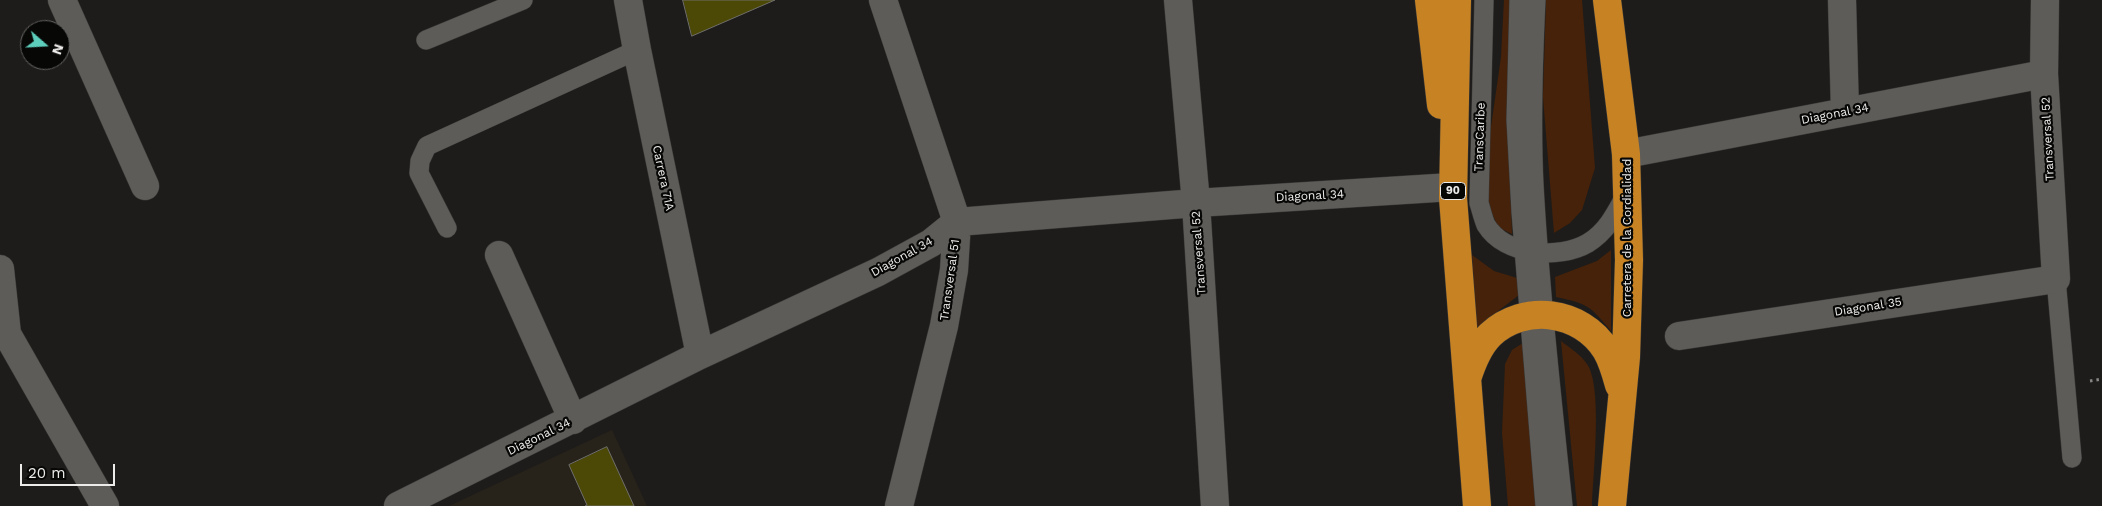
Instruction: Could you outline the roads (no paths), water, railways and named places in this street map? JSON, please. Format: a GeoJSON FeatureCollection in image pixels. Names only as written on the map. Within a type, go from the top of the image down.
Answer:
{"type":"FeatureCollection","features":[{"type":"Feature","properties":{"kind":"highway"},"geometry":{"type":"LineString","coordinates":[[1429,0],[1452,193]]}},
{"type":"Feature","properties":{"kind":"highway","name":"90"},"geometry":{"type":"LineString","coordinates":[[1457,0],[1452,193],[1476,506]]}},
{"type":"Feature","properties":{"kind":"highway","name":"Carretera de la Cordialidad"},"geometry":{"type":"LineString","coordinates":[[1607,0],[1626,154],[1629,282],[1612,506]]}},
{"type":"Feature","properties":{"kind":"highway"},"geometry":{"type":"LineString","coordinates":[[1466,381],[1476,354],[1490,336],[1508,322],[1537,314],[1568,319],[1590,331],[1606,350],[1622,394]]}},
{"type":"Feature","properties":{"kind":"street"},"geometry":{"type":"LineString","coordinates":[[62,0],[145,186]]}},
{"type":"Feature","properties":{"kind":"street","name":"Carrera 71A"},"geometry":{"type":"LineString","coordinates":[[628,0],[700,355]]}},
{"type":"Feature","properties":{"kind":"street","name":"Transversal 51"},"geometry":{"type":"LineString","coordinates":[[883,0],[957,222],[954,270],[944,326],[899,506]]}},
{"type":"Feature","properties":{"kind":"street","name":"Transversal 52"},"geometry":{"type":"LineString","coordinates":[[1178,0],[1196,202],[1215,506]]}},
{"type":"Feature","properties":{"kind":"street"},"geometry":{"type":"LineString","coordinates":[[1842,0],[1845,112]]}},
{"type":"Feature","properties":{"kind":"street","name":"Transversal 52"},"geometry":{"type":"LineString","coordinates":[[2045,0],[2044,74],[2056,279]]}},
{"type":"Feature","properties":{"kind":"street","name":"Diagonal 34"},"geometry":{"type":"LineString","coordinates":[[1626,154],[2044,74]]}},
{"type":"Feature","properties":{"kind":"street","name":"Diagonal 34"},"geometry":{"type":"LineString","coordinates":[[398,506],[700,355],[878,272],[931,243],[957,222],[1196,202],[1452,193]]}},
{"type":"Feature","properties":{"kind":"street"},"geometry":{"type":"LineString","coordinates":[[499,255],[573,420]]}},
{"type":"Feature","properties":{"kind":"street"},"geometry":{"type":"LineString","coordinates":[[0,269],[7,334],[105,506]]}},
{"type":"Feature","properties":{"kind":"street","name":"Diagonal 35"},"geometry":{"type":"LineString","coordinates":[[1679,336],[2056,279]]}},
{"type":"Feature","properties":{"kind":"lane"},"geometry":{"type":"LineString","coordinates":[[426,40],[523,0]]}},
{"type":"Feature","properties":{"kind":"lane","name":"TransCaribe"},"geometry":{"type":"LineString","coordinates":[[1484,0],[1479,203],[1486,224],[1495,234],[1508,244],[1532,252]]}},
{"type":"Feature","properties":{"kind":"lane"},"geometry":{"type":"LineString","coordinates":[[1519,0],[1516,120],[1521,212],[1532,252]]}},
{"type":"Feature","properties":{"kind":"lane"},"geometry":{"type":"LineString","coordinates":[[1536,0],[1532,69],[1534,185],[1532,252],[1537,314],[1545,506]]}},
{"type":"Feature","properties":{"kind":"lane"},"geometry":{"type":"LineString","coordinates":[[447,228],[419,173],[420,161],[427,146],[637,50]]}},
{"type":"Feature","properties":{"kind":"lane"},"geometry":{"type":"LineString","coordinates":[[1532,252],[1561,252],[1588,242],[1610,224],[1624,198],[1626,154]]}},
{"type":"Feature","properties":{"kind":"lane"},"geometry":{"type":"LineString","coordinates":[[2056,279],[2072,458]]}},
{"type":"Feature","properties":{"kind":"lane"},"geometry":{"type":"LineString","coordinates":[[1537,314],[1563,506]]}}]}
